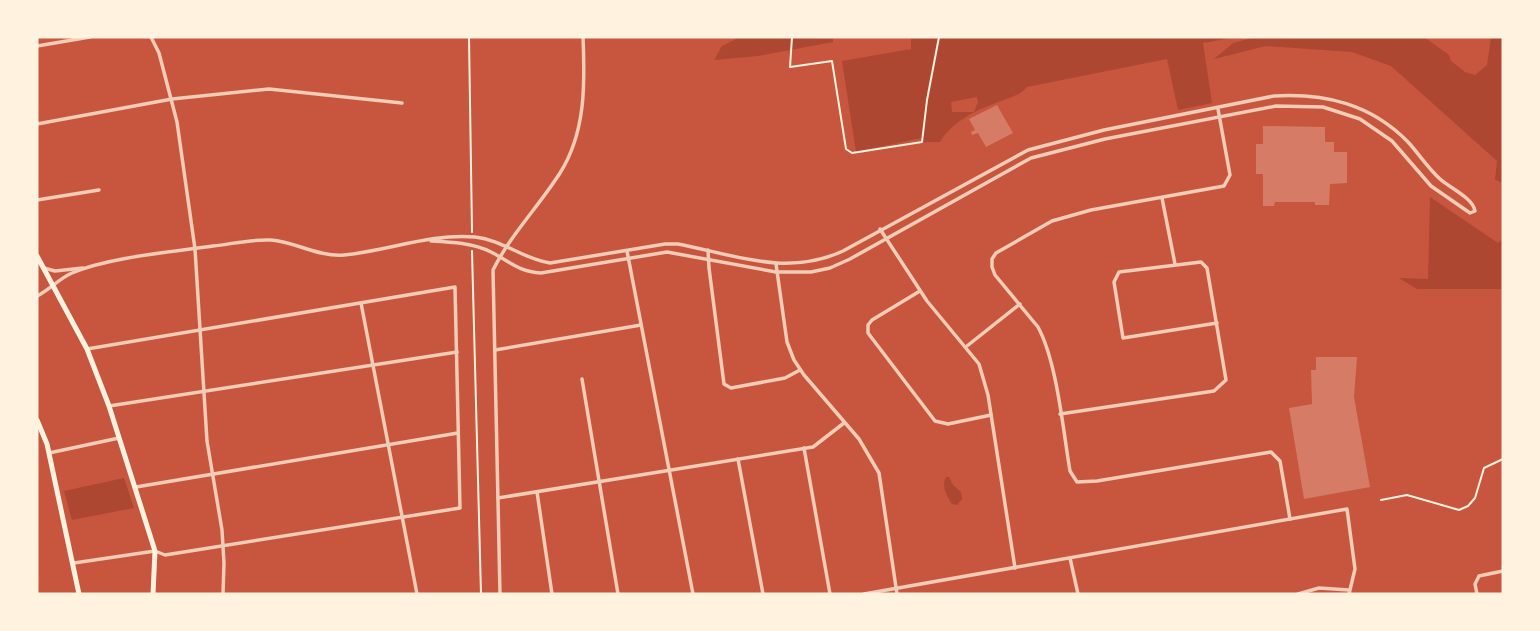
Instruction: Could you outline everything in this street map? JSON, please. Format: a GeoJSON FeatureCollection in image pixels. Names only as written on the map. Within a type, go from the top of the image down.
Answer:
{"type":"FeatureCollection","features":[{"type":"Feature","properties":{"kind":"main road"},"geometry":{"type":"LineString","coordinates":[[37,256],[87,349],[109,406],[155,551],[153,594]]}},
{"type":"Feature","properties":{"kind":"main road"},"geometry":{"type":"LineString","coordinates":[[37,420],[49,453],[79,594]]}},
{"type":"Feature","properties":{"kind":"street"},"geometry":{"type":"LineString","coordinates":[[37,46],[90,37]]}},
{"type":"Feature","properties":{"kind":"street"},"geometry":{"type":"LineString","coordinates":[[150,37],[159,53],[172,99],[195,249],[207,441],[223,546],[223,594]]}},
{"type":"Feature","properties":{"kind":"street"},"geometry":{"type":"LineString","coordinates":[[500,594],[493,270],[506,245],[560,174],[570,156],[582,112],[583,37]]}},
{"type":"Feature","properties":{"kind":"street"},"geometry":{"type":"LineString","coordinates":[[37,124],[172,99],[269,89],[402,103]]}},
{"type":"Feature","properties":{"kind":"street"},"geometry":{"type":"LineString","coordinates":[[44,268],[55,271],[92,267],[195,249],[270,240],[330,255],[344,255],[431,241],[472,237],[506,245],[535,261],[550,262],[678,244],[776,264],[796,265],[829,257],[1027,150],[1104,130],[1274,96],[1298,95],[1321,97],[1357,107],[1391,126],[1434,173],[1473,204],[1475,211],[1469,214],[1431,186],[1392,141],[1360,119],[1323,107],[1300,105],[1276,106],[1219,116],[1105,139],[1031,158],[832,267],[811,272],[776,272],[667,252],[541,273],[526,272],[490,251],[471,245],[431,241]]}},
{"type":"Feature","properties":{"kind":"street"},"geometry":{"type":"LineString","coordinates":[[1218,109],[1229,181],[1224,186],[1068,215],[1001,249],[992,259],[992,267],[995,275],[1043,336],[1070,471],[1077,482],[1269,452],[1275,454],[1280,461],[1290,519]]}},
{"type":"Feature","properties":{"kind":"street"},"geometry":{"type":"LineString","coordinates":[[1027,150],[1031,158]]}},
{"type":"Feature","properties":{"kind":"street"},"geometry":{"type":"LineString","coordinates":[[37,200],[99,190]]}},
{"type":"Feature","properties":{"kind":"street"},"geometry":{"type":"LineString","coordinates":[[1162,198],[1175,264]]}},
{"type":"Feature","properties":{"kind":"street"},"geometry":{"type":"LineString","coordinates":[[880,229],[920,291],[979,363],[991,415],[1015,568]]}},
{"type":"Feature","properties":{"kind":"street"},"geometry":{"type":"LineString","coordinates":[[708,250],[724,384],[731,388],[785,378],[800,370]]}},
{"type":"Feature","properties":{"kind":"street"},"geometry":{"type":"LineString","coordinates":[[627,251],[693,594]]}},
{"type":"Feature","properties":{"kind":"street"},"geometry":{"type":"LineString","coordinates":[[829,257],[832,267]]}},
{"type":"Feature","properties":{"kind":"street"},"geometry":{"type":"LineString","coordinates":[[1060,414],[1214,391],[1226,380],[1217,323],[1207,268],[1201,262],[1119,272],[1114,282],[1123,338],[1217,323]]}},
{"type":"Feature","properties":{"kind":"street"},"geometry":{"type":"LineString","coordinates":[[776,264],[787,342],[800,370],[859,439],[879,473],[897,594]]}},
{"type":"Feature","properties":{"kind":"street"},"geometry":{"type":"LineString","coordinates":[[37,296],[72,273],[92,267]]}},
{"type":"Feature","properties":{"kind":"street"},"geometry":{"type":"LineString","coordinates":[[74,563],[155,551],[165,555],[460,508],[455,287],[87,349]]}},
{"type":"Feature","properties":{"kind":"street"},"geometry":{"type":"LineString","coordinates":[[920,291],[873,320],[868,326],[868,333],[935,421],[948,424],[991,415]]}},
{"type":"Feature","properties":{"kind":"street"},"geometry":{"type":"LineString","coordinates":[[361,303],[417,594]]}},
{"type":"Feature","properties":{"kind":"street"},"geometry":{"type":"LineString","coordinates":[[966,347],[1020,304]]}},
{"type":"Feature","properties":{"kind":"street"},"geometry":{"type":"LineString","coordinates":[[495,350],[641,325]]}},
{"type":"Feature","properties":{"kind":"street"},"geometry":{"type":"LineString","coordinates":[[109,406],[457,352]]}},
{"type":"Feature","properties":{"kind":"street"},"geometry":{"type":"LineString","coordinates":[[582,379],[618,594]]}},
{"type":"Feature","properties":{"kind":"street"},"geometry":{"type":"LineString","coordinates":[[498,498],[813,447],[845,422]]}},
{"type":"Feature","properties":{"kind":"street"},"geometry":{"type":"LineString","coordinates":[[136,487],[459,433]]}},
{"type":"Feature","properties":{"kind":"street"},"geometry":{"type":"LineString","coordinates":[[49,453],[119,438]]}},
{"type":"Feature","properties":{"kind":"street"},"geometry":{"type":"LineString","coordinates":[[804,448],[830,594]]}},
{"type":"Feature","properties":{"kind":"street"},"geometry":{"type":"LineString","coordinates":[[738,459],[763,594]]}},
{"type":"Feature","properties":{"kind":"street"},"geometry":{"type":"LineString","coordinates":[[537,492],[552,594]]}},
{"type":"Feature","properties":{"kind":"street"},"geometry":{"type":"LineString","coordinates":[[864,594],[1347,509],[1355,569],[1349,592],[1319,588],[1298,594]]}},
{"type":"Feature","properties":{"kind":"street"},"geometry":{"type":"LineString","coordinates":[[1070,558],[1078,594]]}},
{"type":"Feature","properties":{"kind":"street"},"geometry":{"type":"LineString","coordinates":[[1477,594],[1475,584],[1479,576],[1503,571]]}},
{"type":"Feature","properties":{"kind":"path"},"geometry":{"type":"LineString","coordinates":[[469,37],[472,237]]}},
{"type":"Feature","properties":{"kind":"path"},"geometry":{"type":"LineString","coordinates":[[792,37],[790,67],[832,61],[846,149],[852,153],[922,142],[939,37]]}},
{"type":"Feature","properties":{"kind":"path"},"geometry":{"type":"LineString","coordinates":[[471,245],[481,594]]}},
{"type":"Feature","properties":{"kind":"path"},"geometry":{"type":"LineString","coordinates":[[1381,500],[1407,495],[1458,510],[1468,506],[1479,492],[1479,477],[1483,468],[1503,459]]}},
{"type":"Feature","properties":{"kind":"shaded area"},"geometry":{"type":"Polygon","coordinates":[[[735,37],[833,37],[833,42],[758,56],[714,60],[722,46],[736,39],[735,37]]]}},
{"type":"Feature","properties":{"kind":"shaded area"},"geometry":{"type":"Polygon","coordinates":[[[911,37],[1237,37],[1203,43],[1212,103],[1178,110],[1167,59],[1027,87],[1016,95],[963,119],[944,135],[940,142],[922,142],[921,138],[856,152],[842,61],[911,49],[911,37]],[[977,97],[951,102],[952,112],[974,112],[977,97]]]}},
{"type":"Feature","properties":{"kind":"shaded area"},"geometry":{"type":"Polygon","coordinates":[[[1256,37],[1424,37],[1449,55],[1451,61],[1465,72],[1475,75],[1487,65],[1491,37],[1503,37],[1503,183],[1495,180],[1497,161],[1391,66],[1352,52],[1266,46],[1214,59],[1233,43],[1256,37]]]}},
{"type":"Feature","properties":{"kind":"shaded area"},"geometry":{"type":"Polygon","coordinates":[[[1430,197],[1498,243],[1503,239],[1503,289],[1417,289],[1399,278],[1428,279],[1430,197]]]}},
{"type":"Feature","properties":{"kind":"shaded area"},"geometry":{"type":"Polygon","coordinates":[[[946,477],[949,477],[961,492],[962,499],[957,505],[952,504],[944,487],[946,477]]]}},
{"type":"Feature","properties":{"kind":"shaded area"},"geometry":{"type":"Polygon","coordinates":[[[124,478],[134,508],[72,520],[64,491],[124,478]]]}},
{"type":"Feature","properties":{"kind":"building"},"geometry":{"type":"Polygon","coordinates":[[[997,105],[1013,133],[986,147],[978,133],[972,135],[971,132],[975,130],[969,119],[997,105]]]}},
{"type":"Feature","properties":{"kind":"building"},"geometry":{"type":"Polygon","coordinates":[[[1263,126],[1325,127],[1325,142],[1334,142],[1334,152],[1347,152],[1347,183],[1330,184],[1329,205],[1315,205],[1315,202],[1275,202],[1274,206],[1263,206],[1263,174],[1256,174],[1256,144],[1263,144],[1263,126]]]}},
{"type":"Feature","properties":{"kind":"building"},"geometry":{"type":"Polygon","coordinates":[[[1316,357],[1357,357],[1354,397],[1370,487],[1304,499],[1289,408],[1312,404],[1311,370],[1316,370],[1316,357]]]}}]}
